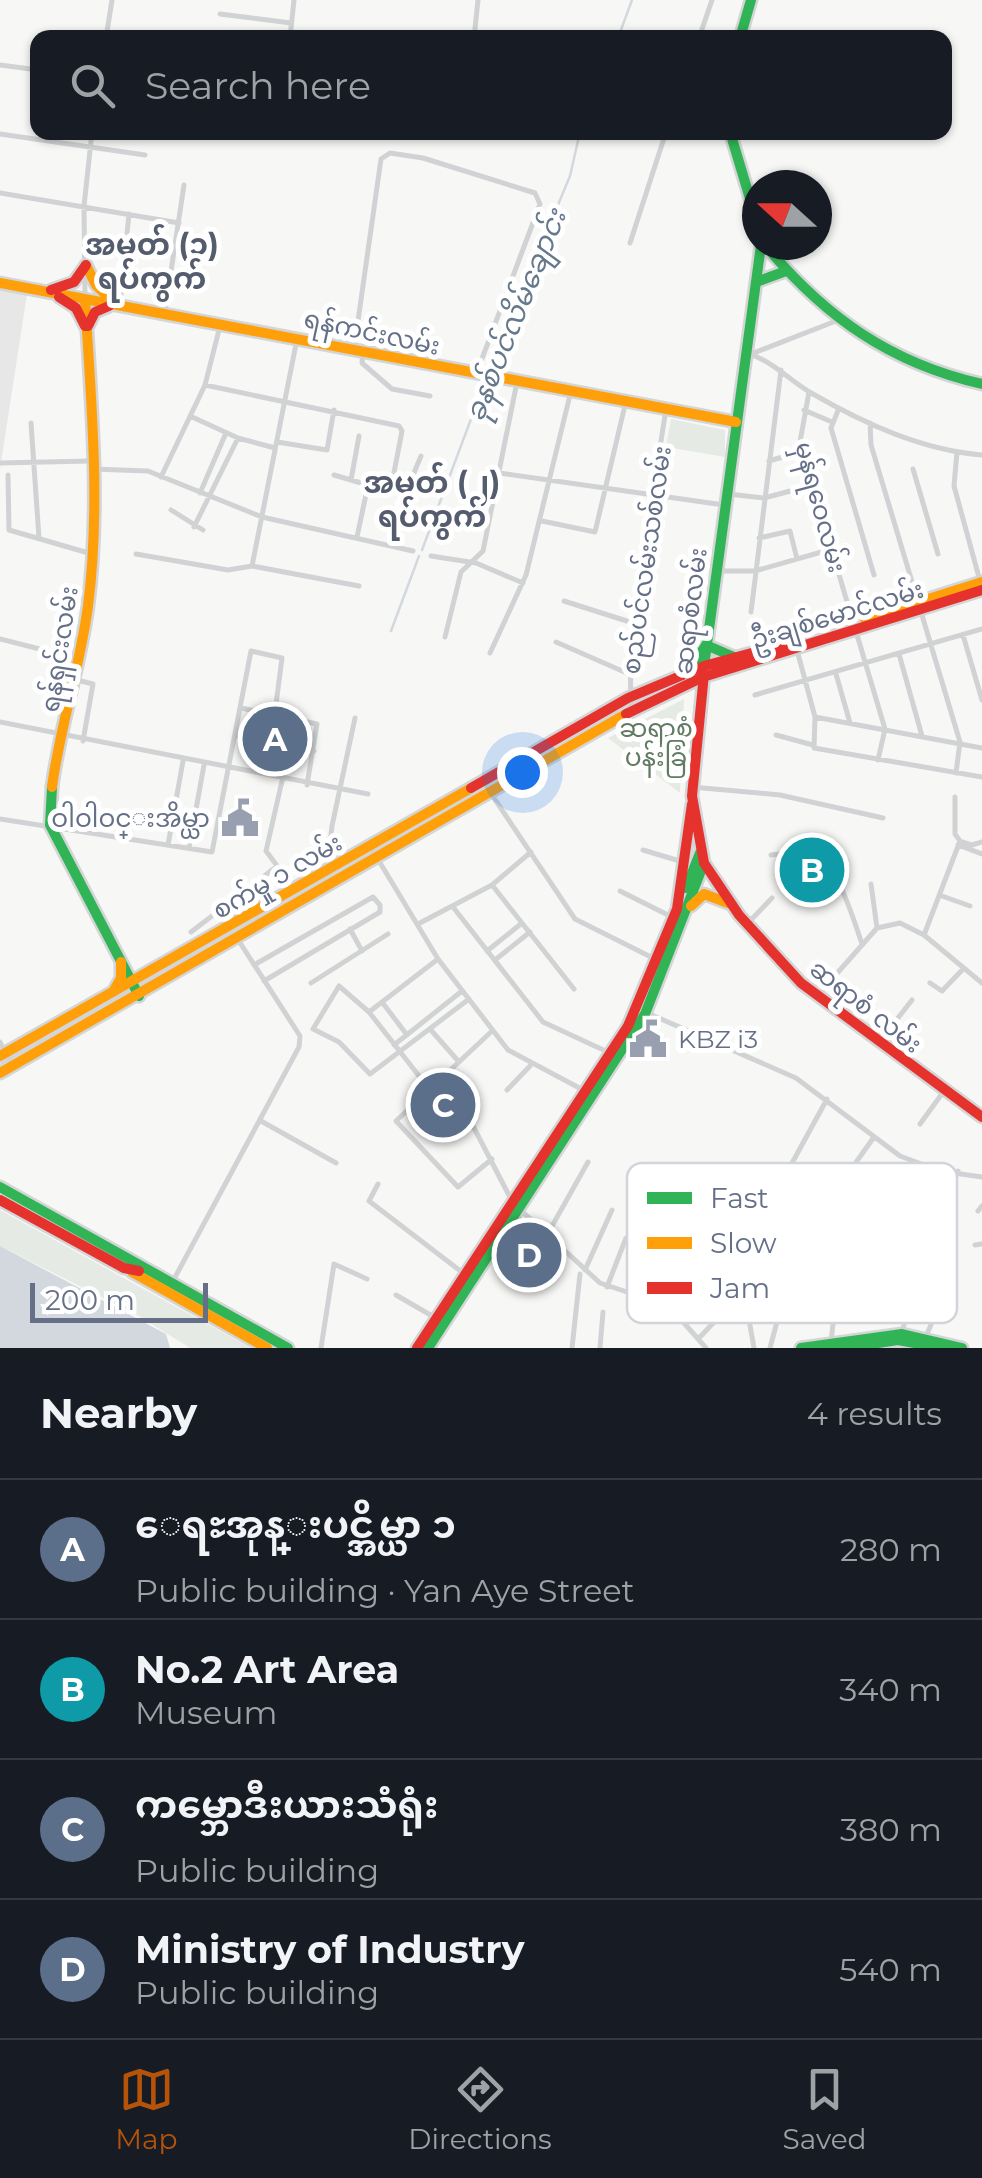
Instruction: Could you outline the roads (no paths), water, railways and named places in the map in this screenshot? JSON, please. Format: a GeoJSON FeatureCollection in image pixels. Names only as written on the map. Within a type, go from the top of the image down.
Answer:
{"type":"FeatureCollection","features":[{"type":"Feature","properties":{"kind":"main road"},"geometry":{"type":"LineString","coordinates":[[742,30],[751,0]]}},
{"type":"Feature","properties":{"kind":"main road"},"geometry":{"type":"LineString","coordinates":[[732,140],[742,172]]}},
{"type":"Feature","properties":{"kind":"main road","name":"ဆရာစံလမ်း"},"geometry":{"type":"LineString","coordinates":[[702,858],[692,804],[698,706],[760,260]]}},
{"type":"Feature","properties":{"kind":"main road"},"geometry":{"type":"LineString","coordinates":[[776,260],[836,321],[917,366],[982,384]]}},
{"type":"Feature","properties":{"kind":"main road"},"geometry":{"type":"LineString","coordinates":[[46,291],[74,282],[86,265],[96,284],[118,304],[96,312],[87,330]]}},
{"type":"Feature","properties":{"kind":"main road"},"geometry":{"type":"LineString","coordinates":[[756,282],[786,272]]}},
{"type":"Feature","properties":{"kind":"main road","name":"ရန်ကင်းလမ်း"},"geometry":{"type":"LineString","coordinates":[[0,282],[736,422]]}},
{"type":"Feature","properties":{"kind":"main road"},"geometry":{"type":"LineString","coordinates":[[46,291],[76,308],[87,330]]}},
{"type":"Feature","properties":{"kind":"main road","name":"ရန်ရှင်းလမ်း"},"geometry":{"type":"LineString","coordinates":[[50,825],[52,796],[82,660],[92,554],[86,299]]}},
{"type":"Feature","properties":{"kind":"main road","name":"ဦးချစ်မောင်လမ်း"},"geometry":{"type":"LineString","coordinates":[[704,672],[981,585]]}},
{"type":"Feature","properties":{"kind":"main road","name":"ဦးချစ်မောင်လမ်း"},"geometry":{"type":"LineString","coordinates":[[740,661],[854,625]]}},
{"type":"Feature","properties":{"kind":"main road"},"geometry":{"type":"LineString","coordinates":[[678,683],[699,661],[706,645],[718,654],[740,661]]}},
{"type":"Feature","properties":{"kind":"main road"},"geometry":{"type":"LineString","coordinates":[[678,683],[698,706],[711,682],[740,661]]}},
{"type":"Feature","properties":{"kind":"main road"},"geometry":{"type":"LineString","coordinates":[[627,704],[704,672]]}},
{"type":"Feature","properties":{"kind":"main road","name":"စက်မှု ၁ လမ်း"},"geometry":{"type":"LineString","coordinates":[[2,1050],[110,995],[573,728],[627,704]]}},
{"type":"Feature","properties":{"kind":"main road","name":"စက်မှု ၁ လမ်း"},"geometry":{"type":"LineString","coordinates":[[0,1073],[474,802],[569,745],[627,704]]}},
{"type":"Feature","properties":{"kind":"main road"},"geometry":{"type":"LineString","coordinates":[[468,790],[474,802]]}},
{"type":"Feature","properties":{"kind":"main road"},"geometry":{"type":"LineString","coordinates":[[678,914],[692,804]]}},
{"type":"Feature","properties":{"kind":"main road"},"geometry":{"type":"LineString","coordinates":[[418,818],[426,829]]}},
{"type":"Feature","properties":{"kind":"main road"},"geometry":{"type":"LineString","coordinates":[[50,825],[139,996]]}},
{"type":"Feature","properties":{"kind":"main road"},"geometry":{"type":"LineString","coordinates":[[417,1348],[616,1056],[641,1010],[702,858]]}},
{"type":"Feature","properties":{"kind":"main road","name":"ဆရာစံ လမ်း"},"geometry":{"type":"LineString","coordinates":[[702,858],[732,906],[816,997],[982,1117]]}},
{"type":"Feature","properties":{"kind":"main road"},"geometry":{"type":"LineString","coordinates":[[299,887],[310,896]]}},
{"type":"Feature","properties":{"kind":"main road"},"geometry":{"type":"LineString","coordinates":[[678,914],[704,894],[732,906]]}},
{"type":"Feature","properties":{"kind":"main road"},"geometry":{"type":"LineString","coordinates":[[249,914],[252,930]]}},
{"type":"Feature","properties":{"kind":"main road"},"geometry":{"type":"LineString","coordinates":[[187,950],[194,964]]}},
{"type":"Feature","properties":{"kind":"main road"},"geometry":{"type":"LineString","coordinates":[[110,995],[120,982],[121,962]]}},
{"type":"Feature","properties":{"kind":"main road"},"geometry":{"type":"LineString","coordinates":[[516,1206],[585,1091],[616,1056]]}},
{"type":"Feature","properties":{"kind":"main road"},"geometry":{"type":"LineString","coordinates":[[0,1187],[126,1263]]}},
{"type":"Feature","properties":{"kind":"main road"},"geometry":{"type":"LineString","coordinates":[[0,1200],[291,1348]]}},
{"type":"Feature","properties":{"kind":"main road"},"geometry":{"type":"LineString","coordinates":[[428,1348],[467,1276]]}},
{"type":"Feature","properties":{"kind":"main road"},"geometry":{"type":"LineString","coordinates":[[166,1284],[267,1348]]}},
{"type":"Feature","properties":{"kind":"main road"},"geometry":{"type":"LineString","coordinates":[[166,1284],[278,1348]]}},
{"type":"Feature","properties":{"kind":"main road"},"geometry":{"type":"LineString","coordinates":[[801,1348],[903,1331],[962,1348]]}},
{"type":"Feature","properties":{"kind":"main road"},"geometry":{"type":"LineString","coordinates":[[845,1348],[928,1339],[941,1348]]}},
{"type":"Feature","properties":{"kind":"street"},"geometry":{"type":"LineString","coordinates":[[107,30],[112,0]]}},
{"type":"Feature","properties":{"kind":"street"},"geometry":{"type":"LineString","coordinates":[[291,30],[294,0]]}},
{"type":"Feature","properties":{"kind":"street"},"geometry":{"type":"LineString","coordinates":[[475,30],[478,0]]}},
{"type":"Feature","properties":{"kind":"street"},"geometry":{"type":"LineString","coordinates":[[701,30],[712,0]]}},
{"type":"Feature","properties":{"kind":"street"},"geometry":{"type":"LineString","coordinates":[[220,14],[291,23]]}},
{"type":"Feature","properties":{"kind":"street"},"geometry":{"type":"LineString","coordinates":[[0,65],[30,69]]}},
{"type":"Feature","properties":{"kind":"street"},"geometry":{"type":"LineString","coordinates":[[0,134],[30,138]]}},
{"type":"Feature","properties":{"kind":"street"},"geometry":{"type":"LineString","coordinates":[[45,140],[145,155]]}},
{"type":"Feature","properties":{"kind":"street"},"geometry":{"type":"LineString","coordinates":[[86,299],[84,206],[91,140]]}},
{"type":"Feature","properties":{"kind":"street"},"geometry":{"type":"LineString","coordinates":[[630,243],[663,140]]}},
{"type":"Feature","properties":{"kind":"street"},"geometry":{"type":"LineString","coordinates":[[430,396],[392,388],[362,363],[358,350],[381,159],[390,154],[423,158],[536,193],[540,204],[483,376]]}},
{"type":"Feature","properties":{"kind":"street"},"geometry":{"type":"LineString","coordinates":[[165,311],[184,186]]}},
{"type":"Feature","properties":{"kind":"street"},"geometry":{"type":"LineString","coordinates":[[0,193],[179,223]]}},
{"type":"Feature","properties":{"kind":"street"},"geometry":{"type":"LineString","coordinates":[[118,304],[129,214]]}},
{"type":"Feature","properties":{"kind":"street"},"geometry":{"type":"LineString","coordinates":[[749,353],[836,321]]}},
{"type":"Feature","properties":{"kind":"street"},"geometry":{"type":"LineString","coordinates":[[162,477],[205,385],[221,322]]}},
{"type":"Feature","properties":{"kind":"street"},"geometry":{"type":"LineString","coordinates":[[252,566],[298,336]]}},
{"type":"Feature","properties":{"kind":"street"},"geometry":{"type":"LineString","coordinates":[[749,353],[781,370],[809,392],[910,441],[982,456]]}},
{"type":"Feature","properties":{"kind":"street"},"geometry":{"type":"LineString","coordinates":[[751,612],[781,370]]}},
{"type":"Feature","properties":{"kind":"street"},"geometry":{"type":"LineString","coordinates":[[445,637],[461,572],[484,551],[517,382]]}},
{"type":"Feature","properties":{"kind":"street"},"geometry":{"type":"LineString","coordinates":[[205,385],[399,426],[402,431],[392,482]]}},
{"type":"Feature","properties":{"kind":"street"},"geometry":{"type":"LineString","coordinates":[[490,653],[524,584],[571,391]]}},
{"type":"Feature","properties":{"kind":"street","name":"မှန်ရဝေလမ်း"},"geometry":{"type":"LineString","coordinates":[[809,392],[800,430],[803,450],[885,729]]}},
{"type":"Feature","properties":{"kind":"street"},"geometry":{"type":"LineString","coordinates":[[542,521],[595,532],[626,401]]}},
{"type":"Feature","properties":{"kind":"street"},"geometry":{"type":"LineString","coordinates":[[840,408],[832,422],[874,575]]}},
{"type":"Feature","properties":{"kind":"street","name":"စည်ပင်လမ်းသစ်လမ်း"},"geometry":{"type":"LineString","coordinates":[[627,704],[633,623],[666,409]]}},
{"type":"Feature","properties":{"kind":"street"},"geometry":{"type":"LineString","coordinates":[[190,416],[238,438],[327,450],[334,410]]}},
{"type":"Feature","properties":{"kind":"street"},"geometry":{"type":"LineString","coordinates":[[804,410],[832,422]]}},
{"type":"Feature","properties":{"kind":"street"},"geometry":{"type":"LineString","coordinates":[[32,422],[39,538]]}},
{"type":"Feature","properties":{"kind":"street"},"geometry":{"type":"LineString","coordinates":[[870,423],[871,445],[960,742],[956,773]]}},
{"type":"Feature","properties":{"kind":"street"},"geometry":{"type":"LineString","coordinates":[[200,493],[226,432]]}},
{"type":"Feature","properties":{"kind":"street"},"geometry":{"type":"LineString","coordinates":[[351,480],[359,436]]}},
{"type":"Feature","properties":{"kind":"street"},"geometry":{"type":"LineString","coordinates":[[194,527],[238,438]]}},
{"type":"Feature","properties":{"kind":"street"},"geometry":{"type":"LineString","coordinates":[[769,460],[803,450]]}},
{"type":"Feature","properties":{"kind":"street"},"geometry":{"type":"LineString","coordinates":[[958,452],[954,486],[981,585]]}},
{"type":"Feature","properties":{"kind":"street"},"geometry":{"type":"LineString","coordinates":[[334,476],[368,485],[411,480],[421,456]]}},
{"type":"Feature","properties":{"kind":"street"},"geometry":{"type":"LineString","coordinates":[[0,463],[128,468],[162,477],[262,517],[412,552]]}},
{"type":"Feature","properties":{"kind":"street"},"geometry":{"type":"LineString","coordinates":[[913,469],[938,554]]}},
{"type":"Feature","properties":{"kind":"street"},"geometry":{"type":"LineString","coordinates":[[498,473],[654,496],[725,499],[764,498],[813,485]]}},
{"type":"Feature","properties":{"kind":"street"},"geometry":{"type":"LineString","coordinates":[[8,475],[7,528],[92,554]]}},
{"type":"Feature","properties":{"kind":"street"},"geometry":{"type":"LineString","coordinates":[[357,537],[368,485]]}},
{"type":"Feature","properties":{"kind":"street"},"geometry":{"type":"LineString","coordinates":[[170,510],[203,530]]}},
{"type":"Feature","properties":{"kind":"street"},"geometry":{"type":"LineString","coordinates":[[760,538],[790,531],[797,559]]}},
{"type":"Feature","properties":{"kind":"street"},"geometry":{"type":"LineString","coordinates":[[715,570],[756,571],[832,549]]}},
{"type":"Feature","properties":{"kind":"street"},"geometry":{"type":"LineString","coordinates":[[136,554],[228,570],[252,566],[359,586]]}},
{"type":"Feature","properties":{"kind":"street"},"geometry":{"type":"LineString","coordinates":[[431,556],[476,562],[524,584]]}},
{"type":"Feature","properties":{"kind":"street"},"geometry":{"type":"LineString","coordinates":[[564,601],[633,623]]}},
{"type":"Feature","properties":{"kind":"street"},"geometry":{"type":"LineString","coordinates":[[755,695],[982,628]]}},
{"type":"Feature","properties":{"kind":"street"},"geometry":{"type":"LineString","coordinates":[[963,634],[982,700]]}},
{"type":"Feature","properties":{"kind":"street"},"geometry":{"type":"LineString","coordinates":[[0,639],[82,660]]}},
{"type":"Feature","properties":{"kind":"street"},"geometry":{"type":"LineString","coordinates":[[556,642],[628,674]]}},
{"type":"Feature","properties":{"kind":"street"},"geometry":{"type":"LineString","coordinates":[[796,646],[816,717],[813,746]]}},
{"type":"Feature","properties":{"kind":"street"},"geometry":{"type":"LineString","coordinates":[[0,819],[212,852],[252,650],[282,658],[274,712]]}},
{"type":"Feature","properties":{"kind":"street"},"geometry":{"type":"LineString","coordinates":[[899,654],[922,736]]}},
{"type":"Feature","properties":{"kind":"street"},"geometry":{"type":"LineString","coordinates":[[836,674],[850,723]]}},
{"type":"Feature","properties":{"kind":"street"},"geometry":{"type":"LineString","coordinates":[[78,680],[94,684],[83,741]]}},
{"type":"Feature","properties":{"kind":"street"},"geometry":{"type":"LineString","coordinates":[[241,708],[316,724],[306,784]]}},
{"type":"Feature","properties":{"kind":"street"},"geometry":{"type":"LineString","coordinates":[[816,717],[982,748]]}},
{"type":"Feature","properties":{"kind":"street"},"geometry":{"type":"LineString","coordinates":[[341,862],[330,842],[355,718]]}},
{"type":"Feature","properties":{"kind":"street"},"geometry":{"type":"LineString","coordinates":[[0,722],[282,781],[368,794]]}},
{"type":"Feature","properties":{"kind":"street"},"geometry":{"type":"LineString","coordinates":[[878,760],[885,729]]}},
{"type":"Feature","properties":{"kind":"street"},"geometry":{"type":"LineString","coordinates":[[776,735],[878,760],[982,778]]}},
{"type":"Feature","properties":{"kind":"street"},"geometry":{"type":"LineString","coordinates":[[236,736],[314,751]]}},
{"type":"Feature","properties":{"kind":"street"},"geometry":{"type":"LineString","coordinates":[[168,844],[183,761]]}},
{"type":"Feature","properties":{"kind":"street"},"geometry":{"type":"LineString","coordinates":[[189,848],[204,765]]}},
{"type":"Feature","properties":{"kind":"street"},"geometry":{"type":"LineString","coordinates":[[282,781],[266,851],[299,887]]}},
{"type":"Feature","properties":{"kind":"street"},"geometry":{"type":"LineString","coordinates":[[692,787],[780,795],[883,818]]}},
{"type":"Feature","properties":{"kind":"street"},"geometry":{"type":"LineString","coordinates":[[490,792],[575,920],[663,954]]}},
{"type":"Feature","properties":{"kind":"street"},"geometry":{"type":"LineString","coordinates":[[955,797],[955,834],[959,843],[982,854]]}},
{"type":"Feature","properties":{"kind":"street"},"geometry":{"type":"LineString","coordinates":[[959,843],[982,842]]}},
{"type":"Feature","properties":{"kind":"street"},"geometry":{"type":"LineString","coordinates":[[924,935],[959,843]]}},
{"type":"Feature","properties":{"kind":"street"},"geometry":{"type":"LineString","coordinates":[[370,846],[438,959],[508,1050],[530,1066],[585,1091]]}},
{"type":"Feature","properties":{"kind":"street"},"geometry":{"type":"LineString","coordinates":[[643,850],[686,862]]}},
{"type":"Feature","properties":{"kind":"street"},"geometry":{"type":"LineString","coordinates":[[418,924],[492,885],[531,852]]}},
{"type":"Feature","properties":{"kind":"street"},"geometry":{"type":"LineString","coordinates":[[771,855],[814,854],[841,888],[862,944]]}},
{"type":"Feature","properties":{"kind":"street"},"geometry":{"type":"LineString","coordinates":[[191,932],[277,867]]}},
{"type":"Feature","properties":{"kind":"street"},"geometry":{"type":"LineString","coordinates":[[813,880],[829,870]]}},
{"type":"Feature","properties":{"kind":"street"},"geometry":{"type":"LineString","coordinates":[[871,884],[877,928]]}},
{"type":"Feature","properties":{"kind":"street"},"geometry":{"type":"LineString","coordinates":[[492,885],[574,989]]}},
{"type":"Feature","properties":{"kind":"street"},"geometry":{"type":"LineString","coordinates":[[824,898],[841,888]]}},
{"type":"Feature","properties":{"kind":"street"},"geometry":{"type":"LineString","coordinates":[[620,891],[678,914]]}},
{"type":"Feature","properties":{"kind":"street"},"geometry":{"type":"LineString","coordinates":[[241,893],[249,914]]}},
{"type":"Feature","properties":{"kind":"street"},"geometry":{"type":"LineString","coordinates":[[942,896],[970,906]]}},
{"type":"Feature","properties":{"kind":"street"},"geometry":{"type":"LineString","coordinates":[[254,966],[373,897],[380,912],[264,981]]}},
{"type":"Feature","properties":{"kind":"street"},"geometry":{"type":"LineString","coordinates":[[747,924],[772,898]]}},
{"type":"Feature","properties":{"kind":"street"},"geometry":{"type":"LineString","coordinates":[[454,907],[543,1022],[616,1056]]}},
{"type":"Feature","properties":{"kind":"street"},"geometry":{"type":"LineString","coordinates":[[487,951],[522,923]]}},
{"type":"Feature","properties":{"kind":"street"},"geometry":{"type":"LineString","coordinates":[[816,997],[877,928],[900,923],[924,935],[982,983]]}},
{"type":"Feature","properties":{"kind":"street"},"geometry":{"type":"LineString","coordinates":[[350,929],[362,951]]}},
{"type":"Feature","properties":{"kind":"street"},"geometry":{"type":"LineString","coordinates":[[495,960],[530,932]]}},
{"type":"Feature","properties":{"kind":"street"},"geometry":{"type":"LineString","coordinates":[[311,983],[388,934]]}},
{"type":"Feature","properties":{"kind":"street"},"geometry":{"type":"LineString","coordinates":[[166,1284],[260,1121],[300,1036],[237,938]]}},
{"type":"Feature","properties":{"kind":"street"},"geometry":{"type":"LineString","coordinates":[[369,1012],[438,959]]}},
{"type":"Feature","properties":{"kind":"street"},"geometry":{"type":"LineString","coordinates":[[930,983],[942,991],[964,968]]}},
{"type":"Feature","properties":{"kind":"street"},"geometry":{"type":"LineString","coordinates":[[469,999],[400,1053],[370,1074],[362,1071],[339,1042],[313,1029],[338,986],[369,1012],[400,1053],[432,1086],[455,1103],[492,1159],[516,1206],[582,1272],[607,1287],[627,1291]]}},
{"type":"Feature","properties":{"kind":"street"},"geometry":{"type":"LineString","coordinates":[[394,1045],[463,990]]}},
{"type":"Feature","properties":{"kind":"street"},"geometry":{"type":"LineString","coordinates":[[878,1043],[912,1000]]}},
{"type":"Feature","properties":{"kind":"street"},"geometry":{"type":"LineString","coordinates":[[382,1002],[407,1035]]}},
{"type":"Feature","properties":{"kind":"street"},"geometry":{"type":"LineString","coordinates":[[641,1010],[796,1078],[900,1156],[919,1163]]}},
{"type":"Feature","properties":{"kind":"street"},"geometry":{"type":"LineString","coordinates":[[430,1029],[459,1062]]}},
{"type":"Feature","properties":{"kind":"street"},"geometry":{"type":"LineString","coordinates":[[492,1031],[398,1115],[399,1125],[458,1187],[492,1159]]}},
{"type":"Feature","properties":{"kind":"street"},"geometry":{"type":"LineString","coordinates":[[2,1050],[12,1066]]}},
{"type":"Feature","properties":{"kind":"street"},"geometry":{"type":"LineString","coordinates":[[508,1090],[530,1066]]}},
{"type":"Feature","properties":{"kind":"street"},"geometry":{"type":"LineString","coordinates":[[920,1124],[944,1091]]}},
{"type":"Feature","properties":{"kind":"street"},"geometry":{"type":"LineString","coordinates":[[792,1163],[828,1099]]}},
{"type":"Feature","properties":{"kind":"street"},"geometry":{"type":"LineString","coordinates":[[260,1121],[336,1163]]}},
{"type":"Feature","properties":{"kind":"street"},"geometry":{"type":"LineString","coordinates":[[858,1163],[874,1137]]}},
{"type":"Feature","properties":{"kind":"street"},"geometry":{"type":"LineString","coordinates":[[547,1235],[588,1162]]}},
{"type":"Feature","properties":{"kind":"street"},"geometry":{"type":"LineString","coordinates":[[958,1172],[982,1177]]}},
{"type":"Feature","properties":{"kind":"street"},"geometry":{"type":"LineString","coordinates":[[378,1184],[369,1201],[467,1276]]}},
{"type":"Feature","properties":{"kind":"street"},"geometry":{"type":"LineString","coordinates":[[572,1348],[582,1272],[612,1210]]}},
{"type":"Feature","properties":{"kind":"street"},"geometry":{"type":"LineString","coordinates":[[607,1287],[626,1238]]}},
{"type":"Feature","properties":{"kind":"street"},"geometry":{"type":"LineString","coordinates":[[320,1348],[334,1264],[367,1279]]}},
{"type":"Feature","properties":{"kind":"street"},"geometry":{"type":"LineString","coordinates":[[396,1295],[434,1318]]}},
{"type":"Feature","properties":{"kind":"street"},"geometry":{"type":"LineString","coordinates":[[600,1348],[603,1312]]}},
{"type":"Feature","properties":{"kind":"street"},"geometry":{"type":"LineString","coordinates":[[684,1323],[706,1348]]}},
{"type":"Feature","properties":{"kind":"street"},"geometry":{"type":"LineString","coordinates":[[698,1339],[713,1323]]}},
{"type":"Feature","properties":{"kind":"street"},"geometry":{"type":"LineString","coordinates":[[750,1323],[754,1348]]}},
{"type":"Feature","properties":{"kind":"street"},"geometry":{"type":"LineString","coordinates":[[770,1348],[777,1323]]}},
{"type":"Feature","properties":{"kind":"street"},"geometry":{"type":"LineString","coordinates":[[831,1342],[833,1323]]}},
{"type":"Feature","properties":{"kind":"street"},"geometry":{"type":"LineString","coordinates":[[903,1331],[904,1323]]}},
{"type":"Feature","properties":{"kind":"street"},"geometry":{"type":"LineString","coordinates":[[928,1339],[934,1323]]}},
{"type":"Feature","properties":{"kind":"waterway","name":"ခုနစ်ပင်လိမ်ချောင်း"},"geometry":{"type":"LineString","coordinates":[[621,30],[632,0]]}},
{"type":"Feature","properties":{"kind":"waterway","name":"ခုနစ်ပင်လိမ်ချောင်း"},"geometry":{"type":"LineString","coordinates":[[489,371],[570,176],[578,140]]}},
{"type":"Feature","properties":{"kind":"waterway","name":"ခုနစ်ပင်လိမ်ချောင်း"},"geometry":{"type":"LineString","coordinates":[[422,550],[486,379]]}},
{"type":"Feature","properties":{"kind":"waterway","name":"ခုနစ်ပင်လိမ်ချောင်း"},"geometry":{"type":"LineString","coordinates":[[391,631],[419,556]]}},
{"type":"Feature","properties":{"kind":"place","name":"ေရႊအုန္းပင္အိမ္ယာ ၁"},"geometry":{"type":"Point","coordinates":[275,739]}},
{"type":"Feature","properties":{"kind":"place","name":"ဝါဝါဝင္းအိမ္ယာ"},"geometry":{"type":"Point","coordinates":[240,818]}},
{"type":"Feature","properties":{"kind":"place","name":"No.2 Art Area"},"geometry":{"type":"Point","coordinates":[812,870]}},
{"type":"Feature","properties":{"kind":"place","name":"KBZ i3"},"geometry":{"type":"Point","coordinates":[648,1039]}},
{"type":"Feature","properties":{"kind":"place","name":"ကမ္ဘောဒီးယားသံရုံး"},"geometry":{"type":"Point","coordinates":[443,1105]}},
{"type":"Feature","properties":{"kind":"place","name":"Ministry of Industry"},"geometry":{"type":"Point","coordinates":[529,1255]}},
{"type":"Feature","properties":{"kind":"district","name":"အမှတ် (၁) ရပ်ကွက်"},"geometry":{"type":"Point","coordinates":[152,262]}},
{"type":"Feature","properties":{"kind":"district","name":"အမှတ် (၂) ရပ်ကွက်"},"geometry":{"type":"Point","coordinates":[432,500]}},
{"type":"Feature","properties":{"kind":"park label","name":"ဆရာစံ ပန်းခြံ"},"geometry":{"type":"Point","coordinates":[656,742]}}]}
